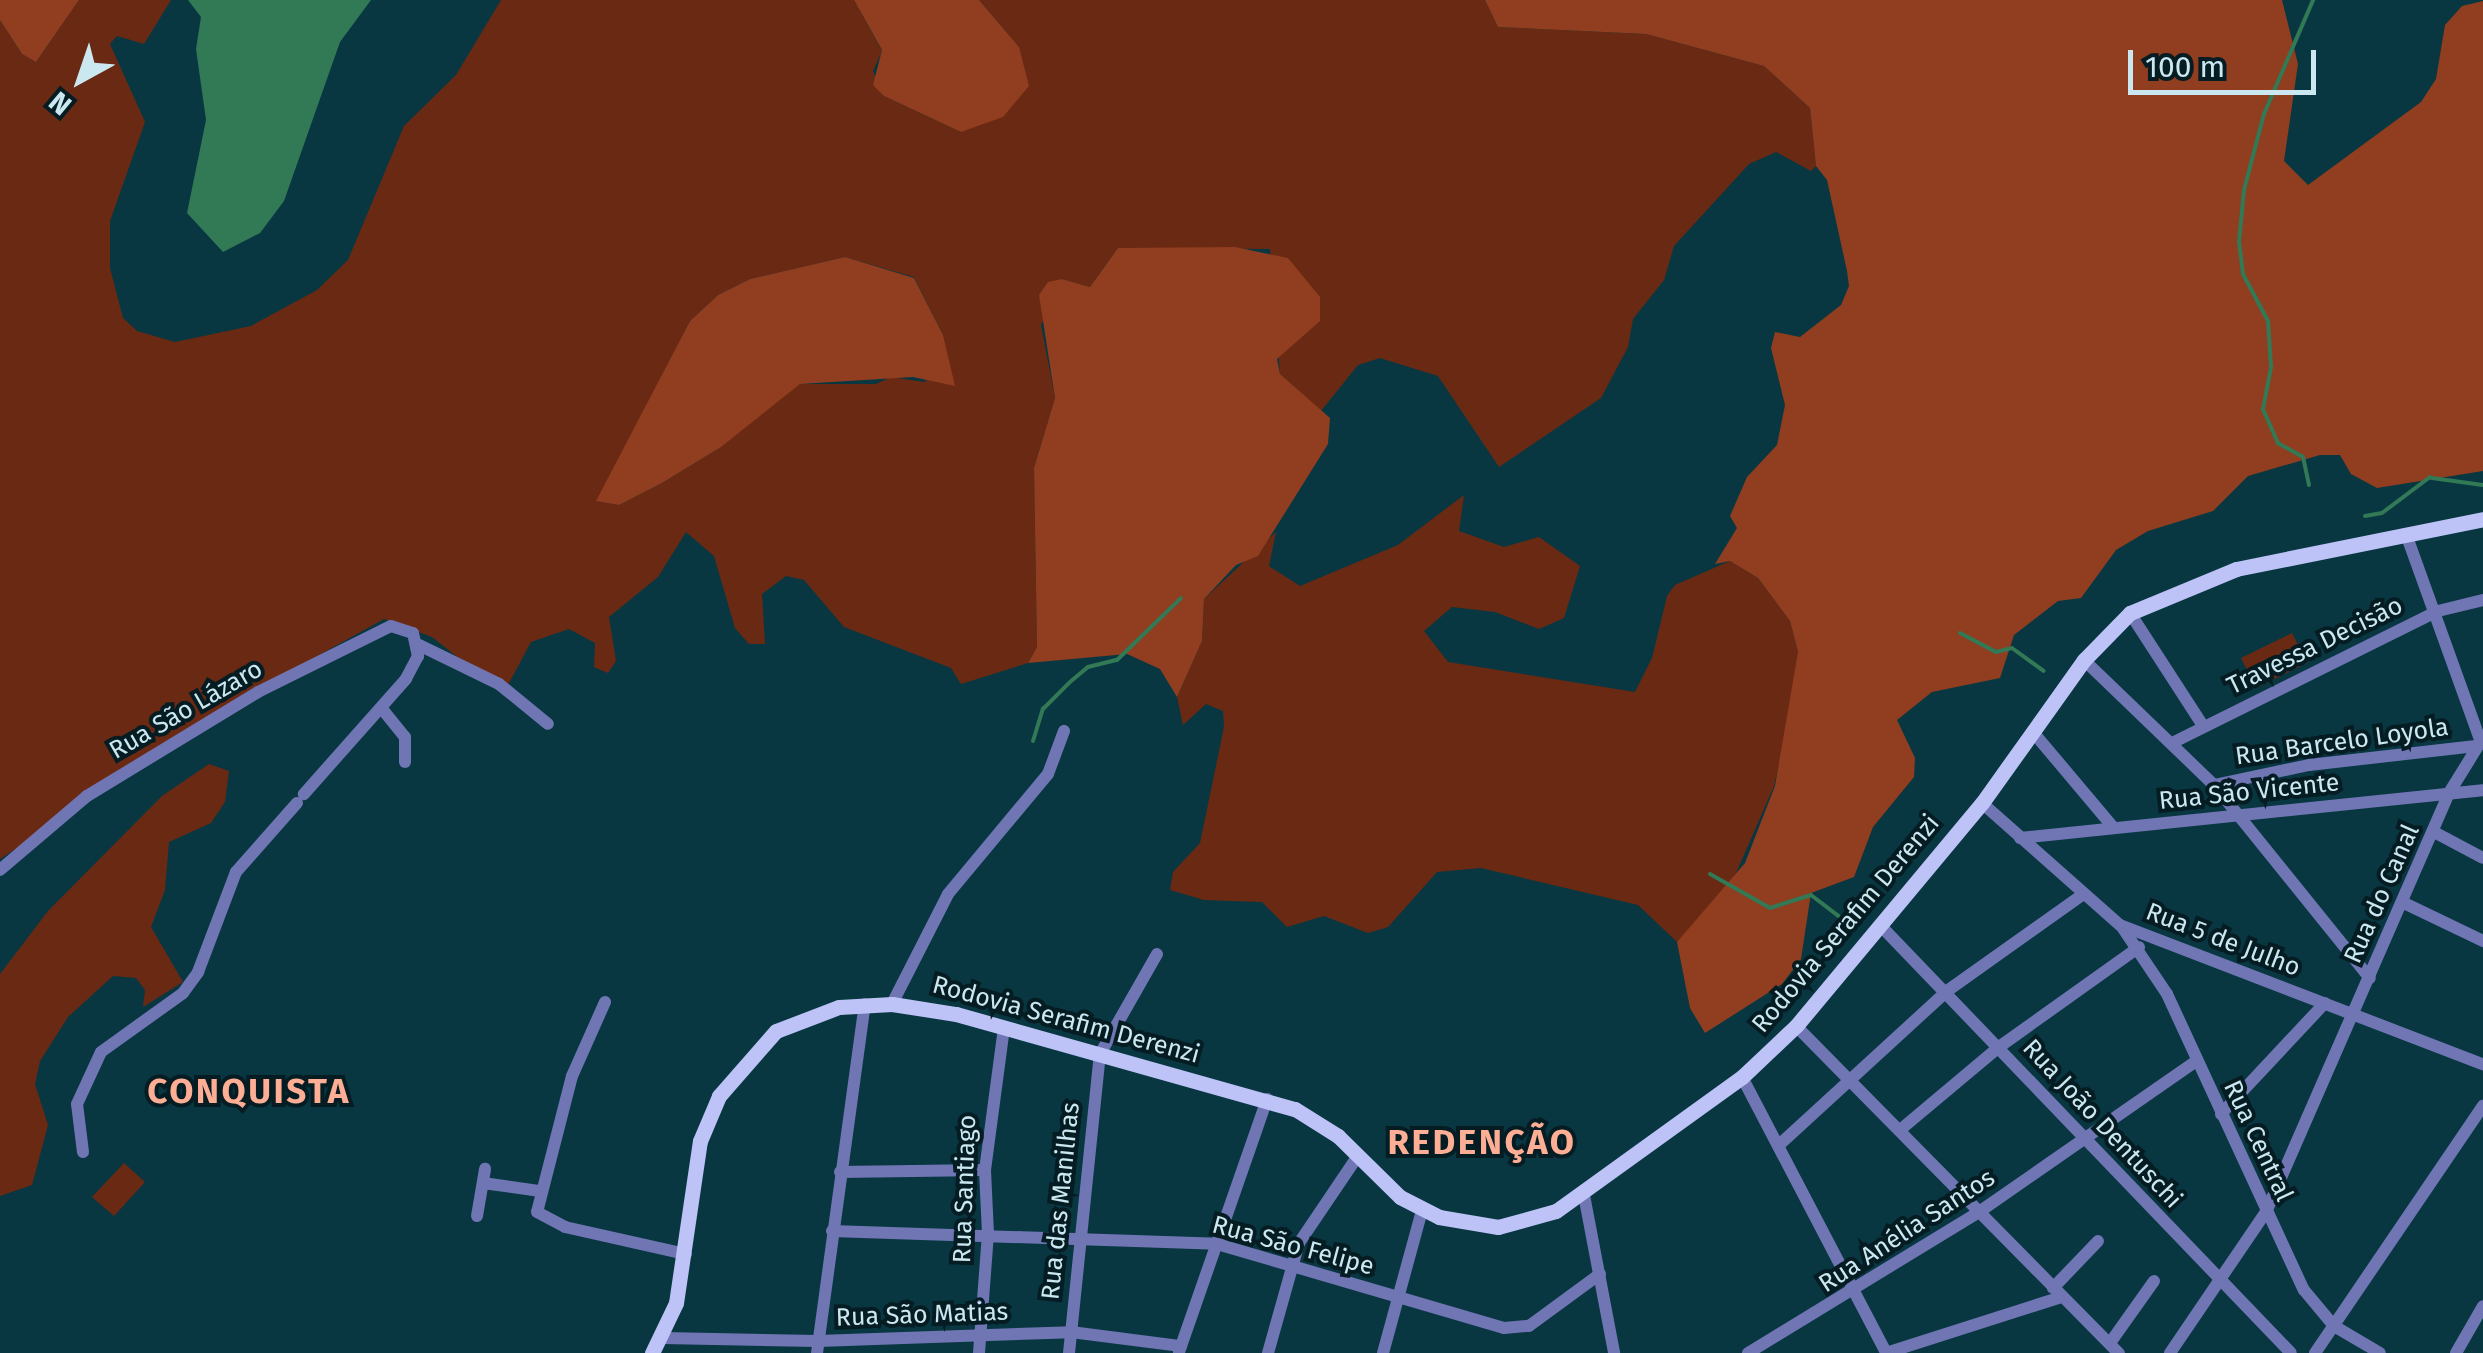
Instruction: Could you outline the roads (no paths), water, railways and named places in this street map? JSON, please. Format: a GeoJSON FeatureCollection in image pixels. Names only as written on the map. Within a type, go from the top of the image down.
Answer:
{"type":"FeatureCollection","features":[{"type":"Feature","properties":{"kind":"main road","name":"Rodovia Serafim Derenzi"},"geometry":{"type":"LineString","coordinates":[[663,1338],[686,1257],[700,1141],[728,1082],[776,1031],[811,1014],[865,1004],[892,1004],[1004,1027],[1267,1099],[1315,1120],[1422,1210],[1498,1227],[1556,1212],[1742,1076],[1796,1026],[1982,803],[2084,660],[2130,612],[2236,569],[2483,520]]}},
{"type":"Feature","properties":{"kind":"main road"},"geometry":{"type":"LineString","coordinates":[[652,1353],[663,1338]]}},
{"type":"Feature","properties":{"kind":"street"},"geometry":{"type":"LineString","coordinates":[[2406,534],[2480,742]]}},
{"type":"Feature","properties":{"kind":"street","name":"Travessa Decisão"},"geometry":{"type":"LineString","coordinates":[[2172,743],[2432,614],[2483,600]]}},
{"type":"Feature","properties":{"kind":"street"},"geometry":{"type":"LineString","coordinates":[[2130,612],[2202,726]]}},
{"type":"Feature","properties":{"kind":"street","name":"Rua São Lázaro"},"geometry":{"type":"LineString","coordinates":[[0,870],[86,796],[258,692],[392,626],[416,639]]}},
{"type":"Feature","properties":{"kind":"street"},"geometry":{"type":"LineString","coordinates":[[83,1152],[77,1104],[100,1052],[183,993],[198,972],[217,909],[236,872],[383,710],[416,639],[499,684],[548,724]]}},
{"type":"Feature","properties":{"kind":"street"},"geometry":{"type":"LineString","coordinates":[[2084,660],[2214,785],[2370,978]]}},
{"type":"Feature","properties":{"kind":"street"},"geometry":{"type":"LineString","coordinates":[[383,710],[405,737],[405,762]]}},
{"type":"Feature","properties":{"kind":"street"},"geometry":{"type":"LineString","coordinates":[[892,1004],[948,894],[1048,774],[1064,732]]}},
{"type":"Feature","properties":{"kind":"street"},"geometry":{"type":"LineString","coordinates":[[2032,732],[2113,827]]}},
{"type":"Feature","properties":{"kind":"street","name":"Rua Barcelo Loyola"},"geometry":{"type":"LineString","coordinates":[[2214,785],[2309,765],[2480,742]]}},
{"type":"Feature","properties":{"kind":"street","name":"Rua do Canal"},"geometry":{"type":"LineString","coordinates":[[2170,1353],[2266,1212],[2404,904],[2449,793],[2480,742]]}},
{"type":"Feature","properties":{"kind":"street","name":"Rua São Vicente"},"geometry":{"type":"LineString","coordinates":[[2020,838],[2483,790]]}},
{"type":"Feature","properties":{"kind":"street","name":"Rua 5 de Julho"},"geometry":{"type":"LineString","coordinates":[[1982,803],[2120,926],[2356,1012],[2483,1064]]}},
{"type":"Feature","properties":{"kind":"street"},"geometry":{"type":"LineString","coordinates":[[2434,832],[2483,858]]}},
{"type":"Feature","properties":{"kind":"street"},"geometry":{"type":"LineString","coordinates":[[1779,1145],[1947,991],[2082,895]]}},
{"type":"Feature","properties":{"kind":"street"},"geometry":{"type":"LineString","coordinates":[[2404,904],[2483,940]]}},
{"type":"Feature","properties":{"kind":"street","name":"Rua João Dentuschi"},"geometry":{"type":"LineString","coordinates":[[1880,926],[1947,991],[2218,1284],[2291,1353]]}},
{"type":"Feature","properties":{"kind":"street","name":"Rua Central"},"geometry":{"type":"LineString","coordinates":[[2120,926],[2139,948],[2308,1298],[2334,1326],[2380,1353]]}},
{"type":"Feature","properties":{"kind":"street"},"geometry":{"type":"LineString","coordinates":[[1900,1130],[1999,1047],[2139,948]]}},
{"type":"Feature","properties":{"kind":"street"},"geometry":{"type":"LineString","coordinates":[[1100,1054],[1156,954]]}},
{"type":"Feature","properties":{"kind":"street"},"geometry":{"type":"LineString","coordinates":[[604,1002],[572,1076],[538,1212],[546,1221],[686,1257]]}},
{"type":"Feature","properties":{"kind":"street"},"geometry":{"type":"LineString","coordinates":[[2221,1114],[2325,1002]]}},
{"type":"Feature","properties":{"kind":"street"},"geometry":{"type":"LineString","coordinates":[[818,1347],[865,1004]]}},
{"type":"Feature","properties":{"kind":"street"},"geometry":{"type":"LineString","coordinates":[[1796,1026],[2114,1348],[2154,1281]]}},
{"type":"Feature","properties":{"kind":"street","name":"Rua Santiago"},"geometry":{"type":"LineString","coordinates":[[979,1353],[988,1234],[985,1170],[1004,1027]]}},
{"type":"Feature","properties":{"kind":"street","name":"Rua das Manilhas"},"geometry":{"type":"LineString","coordinates":[[1069,1353],[1076,1235],[1100,1054]]}},
{"type":"Feature","properties":{"kind":"street","name":"Rua Anélia Santos"},"geometry":{"type":"LineString","coordinates":[[1748,1353],[1853,1293],[1979,1212],[2196,1061]]}},
{"type":"Feature","properties":{"kind":"street"},"geometry":{"type":"LineString","coordinates":[[1742,1076],[1886,1353],[2058,1293],[2098,1242]]}},
{"type":"Feature","properties":{"kind":"street"},"geometry":{"type":"LineString","coordinates":[[1180,1350],[1267,1099]]}},
{"type":"Feature","properties":{"kind":"street"},"geometry":{"type":"LineString","coordinates":[[2315,1353],[2483,1106]]}},
{"type":"Feature","properties":{"kind":"street"},"geometry":{"type":"LineString","coordinates":[[1268,1353],[1291,1265],[1323,1199],[1357,1157]]}},
{"type":"Feature","properties":{"kind":"street"},"geometry":{"type":"LineString","coordinates":[[840,1172],[985,1170]]}},
{"type":"Feature","properties":{"kind":"street"},"geometry":{"type":"LineString","coordinates":[[477,1216],[484,1176],[540,1192]]}},
{"type":"Feature","properties":{"kind":"street"},"geometry":{"type":"LineString","coordinates":[[1584,1195],[1614,1353]]}},
{"type":"Feature","properties":{"kind":"street"},"geometry":{"type":"LineString","coordinates":[[1383,1353],[1422,1210]]}},
{"type":"Feature","properties":{"kind":"street","name":"Rua São Felipe"},"geometry":{"type":"LineString","coordinates":[[832,1231],[1076,1235],[1217,1244],[1398,1298],[1520,1328],[1600,1274]]}},
{"type":"Feature","properties":{"kind":"street"},"geometry":{"type":"LineString","coordinates":[[2456,1353],[2483,1306]]}},
{"type":"Feature","properties":{"kind":"street","name":"Rua São Matias"},"geometry":{"type":"LineString","coordinates":[[663,1338],[716,1347],[889,1346],[1071,1332],[1180,1350]]}},
{"type":"Feature","properties":{"kind":"waterway"},"geometry":{"type":"LineString","coordinates":[[2309,485],[2303,457],[2278,443],[2263,409],[2271,367],[2268,321],[2243,274],[2239,242],[2244,190],[2264,114],[2313,0]]}},
{"type":"Feature","properties":{"kind":"waterway"},"geometry":{"type":"LineString","coordinates":[[2365,516],[2382,513],[2430,477]]}},
{"type":"Feature","properties":{"kind":"waterway"},"geometry":{"type":"LineString","coordinates":[[2432,478],[2483,485]]}},
{"type":"Feature","properties":{"kind":"waterway"},"geometry":{"type":"LineString","coordinates":[[1033,741],[1043,709],[1070,682],[1088,667],[1117,660],[1181,598]]}},
{"type":"Feature","properties":{"kind":"waterway"},"geometry":{"type":"LineString","coordinates":[[1960,633],[1996,652],[2012,648],[2044,671]]}},
{"type":"Feature","properties":{"kind":"waterway"},"geometry":{"type":"LineString","coordinates":[[1710,874],[1770,908],[1811,895],[1845,921],[1846,930]]}},
{"type":"Feature","properties":{"kind":"district","name":"CONQUISTA"},"geometry":{"type":"Point","coordinates":[249,1091]}},
{"type":"Feature","properties":{"kind":"district","name":"REDENÇÃO"},"geometry":{"type":"Point","coordinates":[1482,1142]}}]}
